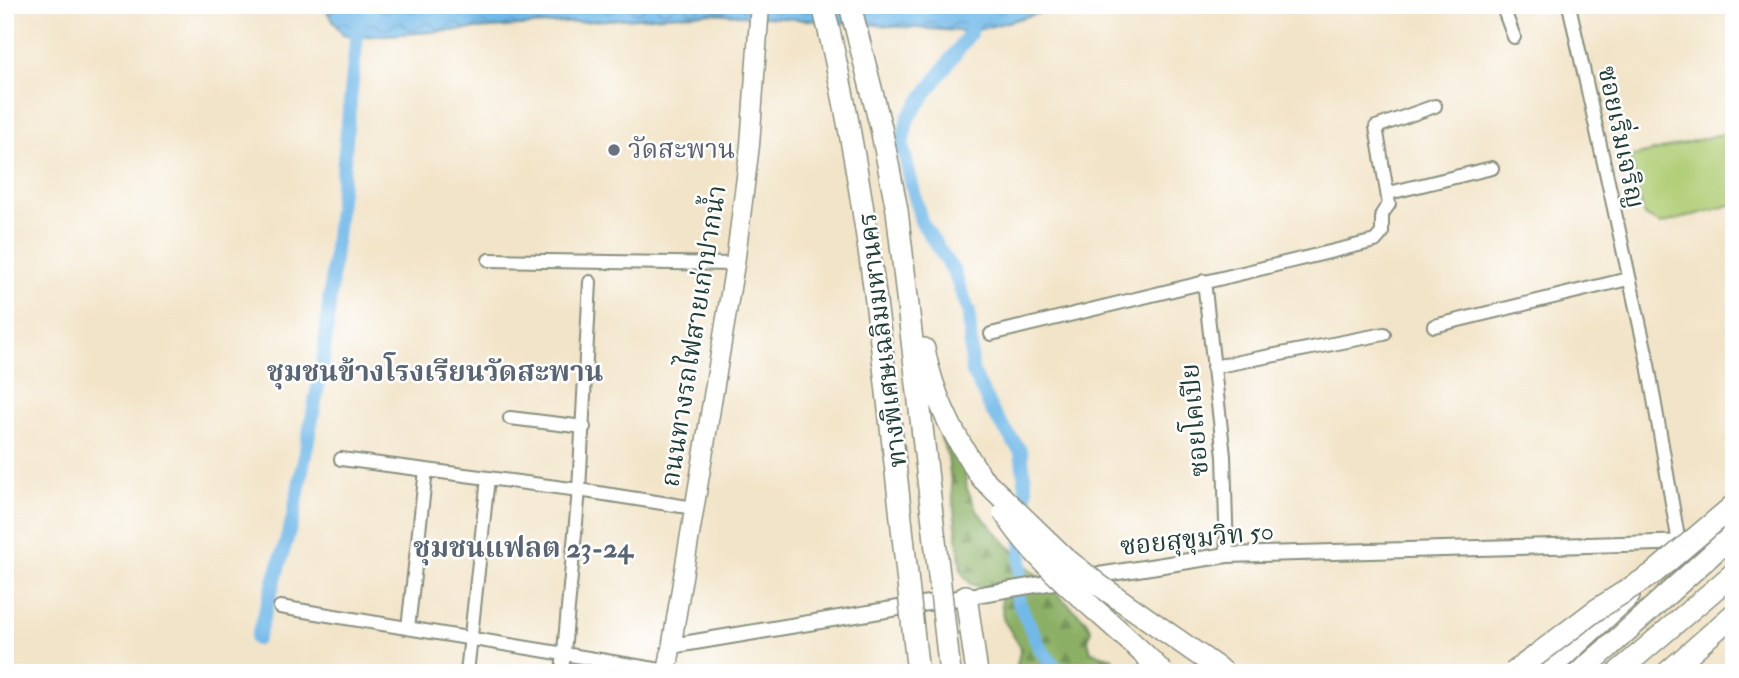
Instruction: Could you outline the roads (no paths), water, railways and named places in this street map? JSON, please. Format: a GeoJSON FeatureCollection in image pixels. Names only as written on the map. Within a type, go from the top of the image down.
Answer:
{"type":"FeatureCollection","features":[{"type":"Feature","properties":{"kind":"highway","name":"ทางพิเศษเฉลิมมหานคร"},"geometry":{"type":"LineString","coordinates":[[823,5],[849,125],[865,221],[918,673]]}},
{"type":"Feature","properties":{"kind":"highway","name":"ทางพิเศษเฉลิมมหานคร"},"geometry":{"type":"LineString","coordinates":[[850,5],[881,128],[897,210],[950,673]]}},
{"type":"Feature","properties":{"kind":"highway"},"geometry":{"type":"LineString","coordinates":[[897,210],[927,365],[953,432],[1025,544],[1067,585],[1126,634],[1163,673]]}},
{"type":"Feature","properties":{"kind":"highway"},"geometry":{"type":"LineString","coordinates":[[982,478],[1050,544],[1099,585],[1225,673]]}},
{"type":"Feature","properties":{"kind":"highway"},"geometry":{"type":"LineString","coordinates":[[1545,673],[1654,573],[1734,505]]}},
{"type":"Feature","properties":{"kind":"highway"},"geometry":{"type":"LineString","coordinates":[[1579,673],[1734,534]]}},
{"type":"Feature","properties":{"kind":"highway"},"geometry":{"type":"LineString","coordinates":[[1514,673],[1596,610],[1654,573]]}},
{"type":"Feature","properties":{"kind":"highway"},"geometry":{"type":"LineString","coordinates":[[1621,669],[1734,573]]}},
{"type":"Feature","properties":{"kind":"highway"},"geometry":{"type":"LineString","coordinates":[[966,596],[977,673]]}},
{"type":"Feature","properties":{"kind":"highway"},"geometry":{"type":"LineString","coordinates":[[1667,673],[1734,614]]}},
{"type":"Feature","properties":{"kind":"main road","name":"ถนนทางรถไฟสายเก่าปากน้ำ"},"geometry":{"type":"LineString","coordinates":[[667,672],[735,264],[750,145],[760,5]]}},
{"type":"Feature","properties":{"kind":"street"},"geometry":{"type":"LineString","coordinates":[[1502,5],[1514,37]]}},
{"type":"Feature","properties":{"kind":"street","name":"ซอยเริ่มเจริญ"},"geometry":{"type":"LineString","coordinates":[[1569,5],[1655,395],[1679,542]]}},
{"type":"Feature","properties":{"kind":"street"},"geometry":{"type":"LineString","coordinates":[[991,334],[1375,241],[1382,233],[1382,214],[1388,206],[1389,193],[1376,127],[1435,106]]}},
{"type":"Feature","properties":{"kind":"street"},"geometry":{"type":"LineString","coordinates":[[1389,193],[1492,168]]}},
{"type":"Feature","properties":{"kind":"street"},"geometry":{"type":"LineString","coordinates":[[489,260],[735,264]]}},
{"type":"Feature","properties":{"kind":"street"},"geometry":{"type":"LineString","coordinates":[[1434,326],[1628,279]]}},
{"type":"Feature","properties":{"kind":"street","name":"ซอยโคเปีย"},"geometry":{"type":"LineString","coordinates":[[1204,281],[1224,456],[1227,555]]}},
{"type":"Feature","properties":{"kind":"street"},"geometry":{"type":"LineString","coordinates":[[562,673],[584,427],[590,282]]}},
{"type":"Feature","properties":{"kind":"street"},"geometry":{"type":"LineString","coordinates":[[1213,367],[1384,334]]}},
{"type":"Feature","properties":{"kind":"street"},"geometry":{"type":"LineString","coordinates":[[510,418],[584,427]]}},
{"type":"Feature","properties":{"kind":"street"},"geometry":{"type":"LineString","coordinates":[[341,459],[694,508]]}},
{"type":"Feature","properties":{"kind":"street"},"geometry":{"type":"LineString","coordinates":[[408,628],[426,470]]}},
{"type":"Feature","properties":{"kind":"street"},"geometry":{"type":"LineString","coordinates":[[467,673],[488,478]]}},
{"type":"Feature","properties":{"kind":"street","name":"ซอยสุขุมวิท 50"},"geometry":{"type":"LineString","coordinates":[[671,646],[1000,590],[1227,555],[1734,541]]}},
{"type":"Feature","properties":{"kind":"street"},"geometry":{"type":"LineString","coordinates":[[281,607],[667,672]]}},
{"type":"Feature","properties":{"kind":"water"},"geometry":{"type":"Polygon","coordinates":[[[316,5],[1069,5],[971,32],[711,13],[358,37],[343,35],[325,9],[316,5]]]}},
{"type":"Feature","properties":{"kind":"waterway"},"geometry":{"type":"LineString","coordinates":[[257,639],[293,518],[324,355],[360,5]]}},
{"type":"Feature","properties":{"kind":"waterway"},"geometry":{"type":"LineString","coordinates":[[973,5],[971,32],[908,118],[902,145],[921,221],[954,272],[969,313],[972,370],[992,411],[1021,452],[1026,488],[1018,601],[1041,650],[1060,673]]}},
{"type":"Feature","properties":{"kind":"place","name":"วัดสะพาน"},"geometry":{"type":"Point","coordinates":[614,150]}},
{"type":"Feature","properties":{"kind":"district","name":"ชุมชนข้างโรงเรียนวัดสะพาน"},"geometry":{"type":"Point","coordinates":[435,372]}},
{"type":"Feature","properties":{"kind":"district","name":"ชุมชนแฟลต 23-24"},"geometry":{"type":"Point","coordinates":[523,548]}}]}
